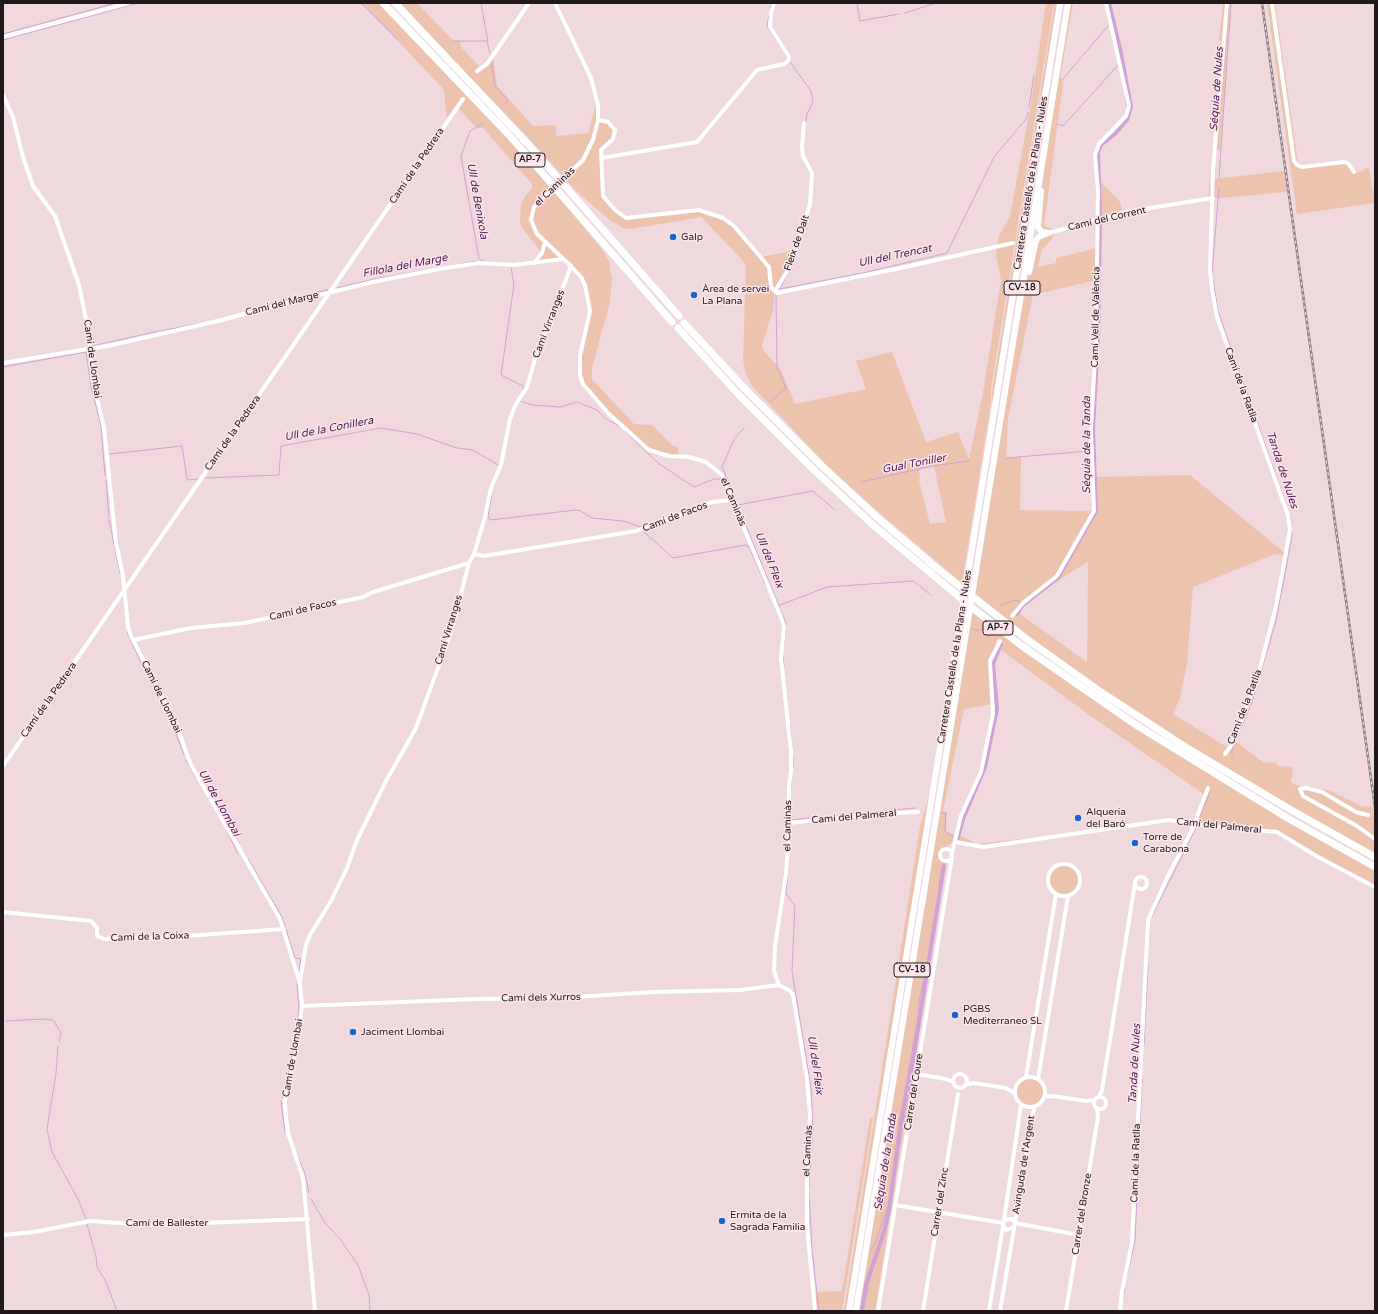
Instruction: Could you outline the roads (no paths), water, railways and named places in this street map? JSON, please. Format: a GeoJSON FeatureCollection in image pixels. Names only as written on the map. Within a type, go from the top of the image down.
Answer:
{"type":"FeatureCollection","features":[{"type":"Feature","properties":{"kind":"highway","name":"AP-7"},"geometry":{"type":"LineString","coordinates":[[383,3],[498,124],[672,322]]}},
{"type":"Feature","properties":{"kind":"highway","name":"AP-7"},"geometry":{"type":"LineString","coordinates":[[395,3],[528,144],[679,316]]}},
{"type":"Feature","properties":{"kind":"highway","name":"AP-7"},"geometry":{"type":"LineString","coordinates":[[684,323],[746,390],[821,465],[879,519],[980,603],[1101,692],[1287,807],[1375,857]]}},
{"type":"Feature","properties":{"kind":"highway","name":"AP-7"},"geometry":{"type":"LineString","coordinates":[[678,328],[739,395],[815,471],[873,525],[992,623],[1089,694],[1136,725],[1289,819],[1372,865]]}},
{"type":"Feature","properties":{"kind":"main road","name":"Carretera Castelló de la Plana - Nules"},"geometry":{"type":"LineString","coordinates":[[849,1311],[1060,3]]}},
{"type":"Feature","properties":{"kind":"main road","name":"Carretera Castelló de la Plana - Nules"},"geometry":{"type":"LineString","coordinates":[[856,1311],[968,630],[1068,3]]}},
{"type":"Feature","properties":{"kind":"main road","name":"CV-18"},"geometry":{"type":"LineString","coordinates":[[1050,233],[1040,230],[1038,221],[1055,80]]}},
{"type":"Feature","properties":{"kind":"main road","name":"CV-18"},"geometry":{"type":"LineString","coordinates":[[1011,356],[1034,245],[1040,236],[1050,233]]}},
{"type":"Feature","properties":{"kind":"street"},"geometry":{"type":"LineString","coordinates":[[3,37],[129,3]]}},
{"type":"Feature","properties":{"kind":"street"},"geometry":{"type":"LineString","coordinates":[[477,71],[487,64],[529,3]]}},
{"type":"Feature","properties":{"kind":"street","name":"el Caminàs"},"geometry":{"type":"LineString","coordinates":[[555,3],[591,78],[598,105],[598,120],[588,151],[576,168],[534,207],[531,213],[531,220],[533,227],[545,242],[581,278],[589,297],[590,311],[579,365],[581,379],[589,392],[610,414],[649,450],[669,456],[693,458],[706,462],[717,469],[727,483],[781,616],[784,627],[782,665],[791,752],[789,823],[786,874],[775,946],[774,971],[779,985],[790,991],[793,995],[807,1079],[810,1115],[807,1225],[815,1297],[815,1311]]}},
{"type":"Feature","properties":{"kind":"street"},"geometry":{"type":"LineString","coordinates":[[601,158],[697,142],[757,70],[788,62],[789,57],[770,27],[771,13],[774,3]]}},
{"type":"Feature","properties":{"kind":"street","name":"Camí Vell de València"},"geometry":{"type":"LineString","coordinates":[[1012,616],[1023,603],[1057,576],[1094,511],[1091,429],[1096,340],[1098,191],[1094,162],[1096,150],[1099,144],[1122,122],[1128,112],[1129,106],[1106,3]]}},
{"type":"Feature","properties":{"kind":"street","name":"Camí de la Ratlla"},"geometry":{"type":"LineString","coordinates":[[1225,754],[1233,743],[1258,676],[1276,606],[1290,530],[1288,515],[1214,306],[1210,270],[1213,170],[1227,3]]}},
{"type":"Feature","properties":{"kind":"street"},"geometry":{"type":"LineString","coordinates":[[1272,3],[1294,161],[1297,166],[1302,167],[1344,162],[1348,163],[1354,172]]}},
{"type":"Feature","properties":{"kind":"street","name":"Camí de Llombai"},"geometry":{"type":"LineString","coordinates":[[3,95],[13,117],[23,157],[33,186],[55,216],[78,280],[89,334],[89,348],[93,380],[104,428],[115,537],[125,589],[128,627],[133,640],[176,724],[191,765],[220,812],[241,854],[272,902],[284,929],[300,983],[302,1006],[296,1049],[285,1100],[285,1108],[288,1133],[303,1178],[308,1219],[315,1311]]}},
{"type":"Feature","properties":{"kind":"street","name":"Camí de la Pedrera"},"geometry":{"type":"LineString","coordinates":[[3,766],[463,99]]}},
{"type":"Feature","properties":{"kind":"street"},"geometry":{"type":"LineString","coordinates":[[598,120],[608,122],[616,130],[613,139],[601,150],[603,196],[622,216],[634,219],[702,210],[723,218],[734,226],[769,267],[771,286],[777,293],[896,269],[1012,243]]}},
{"type":"Feature","properties":{"kind":"street","name":"Fleix de Dalt"},"geometry":{"type":"LineString","coordinates":[[775,291],[786,273],[795,252],[810,204],[812,173],[803,156],[802,148],[804,123]]}},
{"type":"Feature","properties":{"kind":"street","name":"Camí del Corrent"},"geometry":{"type":"LineString","coordinates":[[1050,233],[1125,212],[1213,198]]}},
{"type":"Feature","properties":{"kind":"street"},"geometry":{"type":"LineString","coordinates":[[534,263],[542,253],[545,242]]}},
{"type":"Feature","properties":{"kind":"street","name":"Camí del Marge"},"geometry":{"type":"LineString","coordinates":[[3,363],[89,348],[222,320],[262,308],[330,292],[445,268],[479,263],[502,265],[563,259]]}},
{"type":"Feature","properties":{"kind":"street","name":"Camí Virranges"},"geometry":{"type":"LineString","coordinates":[[300,983],[306,945],[310,935],[344,873],[386,781],[416,728],[450,635],[469,563],[474,554],[485,517],[491,488],[501,465],[510,419],[515,406],[527,387],[539,345],[549,324],[570,266]]}},
{"type":"Feature","properties":{"kind":"street","name":"Camí de Facos"},"geometry":{"type":"LineString","coordinates":[[474,554],[484,556],[636,531],[712,502],[733,500]]}},
{"type":"Feature","properties":{"kind":"street","name":"Camí de Facos"},"geometry":{"type":"LineString","coordinates":[[133,640],[191,628],[245,623],[362,597],[373,592],[469,563]]}},
{"type":"Feature","properties":{"kind":"street"},"geometry":{"type":"LineString","coordinates":[[946,849],[952,855],[946,861],[942,859],[940,855],[942,850],[956,842],[961,816],[981,772],[993,714],[990,661],[1000,641]]}},
{"type":"Feature","properties":{"kind":"street","name":"Camí de la Ratlla"},"geometry":{"type":"LineString","coordinates":[[1120,1311],[1122,1291],[1132,1242],[1147,927],[1153,907],[1194,823],[1208,788]]}},
{"type":"Feature","properties":{"kind":"street"},"geometry":{"type":"LineString","coordinates":[[1368,815],[1356,812],[1322,792],[1306,788],[1300,789],[1303,796],[1357,826],[1375,839]]}},
{"type":"Feature","properties":{"kind":"street","name":"Camí del Palmeral"},"geometry":{"type":"LineString","coordinates":[[789,823],[871,814],[918,812]]}},
{"type":"Feature","properties":{"kind":"street","name":"Camí del Palmeral"},"geometry":{"type":"LineString","coordinates":[[956,842],[983,847],[1169,820],[1224,828],[1276,832],[1318,857],[1375,887]]}},
{"type":"Feature","properties":{"kind":"street","name":"Carrer del Coure"},"geometry":{"type":"LineString","coordinates":[[878,1311],[952,855],[956,842]]}},
{"type":"Feature","properties":{"kind":"street","name":"Carrer del Coure"},"geometry":{"type":"LineString","coordinates":[[946,861],[950,872]]}},
{"type":"Feature","properties":{"kind":"street"},"geometry":{"type":"LineString","coordinates":[[1067,865],[1076,870],[1080,880],[1077,890],[1068,896],[1056,894],[1050,887],[1048,877],[1050,873],[1057,866],[1067,865]]}},
{"type":"Feature","properties":{"kind":"street"},"geometry":{"type":"LineString","coordinates":[[1097,1099],[1102,1090],[1135,883],[1138,877],[1146,878],[1147,886],[1140,890],[1133,899]]}},
{"type":"Feature","properties":{"kind":"street"},"geometry":{"type":"LineString","coordinates":[[1135,883],[1137,888],[1140,890]]}},
{"type":"Feature","properties":{"kind":"street"},"geometry":{"type":"LineString","coordinates":[[1026,1077],[1056,894]]}},
{"type":"Feature","properties":{"kind":"street"},"geometry":{"type":"LineString","coordinates":[[1038,1079],[1068,896]]}},
{"type":"Feature","properties":{"kind":"street","name":"Camí de la Coixa"},"geometry":{"type":"LineString","coordinates":[[3,912],[91,921],[97,928],[97,936],[104,938],[171,936],[284,929]]}},
{"type":"Feature","properties":{"kind":"street","name":"Camí dels Xurros"},"geometry":{"type":"LineString","coordinates":[[302,1006],[476,999],[561,998],[653,992],[740,990],[779,985]]}},
{"type":"Feature","properties":{"kind":"street"},"geometry":{"type":"LineString","coordinates":[[917,1074],[954,1080],[961,1086]]}},
{"type":"Feature","properties":{"kind":"street"},"geometry":{"type":"LineString","coordinates":[[954,1080],[960,1074],[973,1083],[1006,1088],[1016,1086]]}},
{"type":"Feature","properties":{"kind":"street"},"geometry":{"type":"LineString","coordinates":[[1026,1077],[1038,1079],[1044,1084],[1045,1095],[1041,1104],[1034,1108],[1022,1105],[1016,1100],[1014,1093],[1016,1086],[1020,1080],[1026,1077]]}},
{"type":"Feature","properties":{"kind":"street"},"geometry":{"type":"LineString","coordinates":[[961,1086],[966,1079]]}},
{"type":"Feature","properties":{"kind":"street"},"geometry":{"type":"LineString","coordinates":[[961,1086],[973,1083]]}},
{"type":"Feature","properties":{"kind":"street","name":"Carrer del Zinc"},"geometry":{"type":"LineString","coordinates":[[922,1311],[958,1094],[961,1086]]}},
{"type":"Feature","properties":{"kind":"street"},"geometry":{"type":"LineString","coordinates":[[1006,1088],[1014,1093]]}},
{"type":"Feature","properties":{"kind":"street"},"geometry":{"type":"LineString","coordinates":[[1045,1095],[1086,1101],[1104,1098],[1102,1090]]}},
{"type":"Feature","properties":{"kind":"street","name":"Carrer del Bronze"},"geometry":{"type":"LineString","coordinates":[[1066,1311],[1098,1117],[1107,1103],[1104,1098]]}},
{"type":"Feature","properties":{"kind":"street","name":"Carrer del Bronze"},"geometry":{"type":"LineString","coordinates":[[1097,1099],[1095,1107],[1098,1117]]}},
{"type":"Feature","properties":{"kind":"street"},"geometry":{"type":"LineString","coordinates":[[1086,1101],[1095,1107],[1102,1109]]}},
{"type":"Feature","properties":{"kind":"street","name":"Avinguda de l'Argent"},"geometry":{"type":"LineString","coordinates":[[989,1311],[1022,1105]]}},
{"type":"Feature","properties":{"kind":"street","name":"Avinguda de l'Argent"},"geometry":{"type":"LineString","coordinates":[[1000,1311],[1034,1108]]}},
{"type":"Feature","properties":{"kind":"street"},"geometry":{"type":"LineString","coordinates":[[896,1205],[1004,1223],[1012,1219],[1014,1224]]}},
{"type":"Feature","properties":{"kind":"street","name":"Camí de Ballester"},"geometry":{"type":"LineString","coordinates":[[3,1235],[34,1232],[90,1221],[148,1225],[308,1219]]}},
{"type":"Feature","properties":{"kind":"street"},"geometry":{"type":"LineString","coordinates":[[1004,1223],[1006,1230],[1014,1224],[1079,1235]]}},
{"type":"Feature","properties":{"kind":"waterway"},"geometry":{"type":"LineString","coordinates":[[3,34],[116,3]]}},
{"type":"Feature","properties":{"kind":"waterway","name":"Ull de Benixola"},"geometry":{"type":"LineString","coordinates":[[3,40],[138,3]]}},
{"type":"Feature","properties":{"kind":"waterway","name":"Ull de Benixola"},"geometry":{"type":"LineString","coordinates":[[361,3],[397,39]]}},
{"type":"Feature","properties":{"kind":"waterway"},"geometry":{"type":"LineString","coordinates":[[481,3],[488,42]]}},
{"type":"Feature","properties":{"kind":"waterway"},"geometry":{"type":"LineString","coordinates":[[857,3],[860,21],[899,14]]}},
{"type":"Feature","properties":{"kind":"waterway"},"geometry":{"type":"LineString","coordinates":[[905,13],[936,3]]}},
{"type":"Feature","properties":{"kind":"waterway","name":"Séquia de la Tanda"},"geometry":{"type":"LineString","coordinates":[[1100,218],[1098,152],[1101,145],[1115,134],[1127,120],[1131,107],[1121,53],[1109,3]]}},
{"type":"Feature","properties":{"kind":"waterway","name":"Séquia de Nules"},"geometry":{"type":"LineString","coordinates":[[1219,177],[1231,3]]}},
{"type":"Feature","properties":{"kind":"waterway"},"geometry":{"type":"LineString","coordinates":[[771,5],[767,26],[787,57]]}},
{"type":"Feature","properties":{"kind":"waterway","name":"Ull del Trencat"},"geometry":{"type":"LineString","coordinates":[[1060,79],[1062,80],[1108,26]]}},
{"type":"Feature","properties":{"kind":"waterway","name":"Ull de Benixola"},"geometry":{"type":"LineString","coordinates":[[453,41],[487,41],[490,54]]}},
{"type":"Feature","properties":{"kind":"waterway","name":"Ull de Benixola"},"geometry":{"type":"LineString","coordinates":[[491,62],[495,86],[508,100],[505,104]]}},
{"type":"Feature","properties":{"kind":"waterway"},"geometry":{"type":"LineString","coordinates":[[790,62],[811,91],[813,102],[807,114],[806,122]]}},
{"type":"Feature","properties":{"kind":"waterway"},"geometry":{"type":"LineString","coordinates":[[1057,124],[1063,126],[1118,65]]}},
{"type":"Feature","properties":{"kind":"waterway","name":"Ull del Trencat"},"geometry":{"type":"LineString","coordinates":[[1029,107],[1034,75]]}},
{"type":"Feature","properties":{"kind":"waterway"},"geometry":{"type":"LineString","coordinates":[[1125,97],[1127,107]]}},
{"type":"Feature","properties":{"kind":"waterway","name":"Ull del Trencat"},"geometry":{"type":"LineString","coordinates":[[780,289],[863,273],[947,253],[994,157],[1027,118],[1028,112]]}},
{"type":"Feature","properties":{"kind":"waterway","name":"Ull de Benixola"},"geometry":{"type":"LineString","coordinates":[[484,123],[470,131],[461,156],[479,259],[484,261]]}},
{"type":"Feature","properties":{"kind":"waterway","name":"Tanda de Nules"},"geometry":{"type":"LineString","coordinates":[[1219,188],[1212,273],[1218,311],[1286,504]]}},
{"type":"Feature","properties":{"kind":"waterway"},"geometry":{"type":"LineString","coordinates":[[801,239],[808,215]]}},
{"type":"Feature","properties":{"kind":"waterway","name":"Séquia de la Tanda"},"geometry":{"type":"LineString","coordinates":[[1017,614],[1023,605],[1058,578],[1096,511],[1093,428],[1098,338],[1100,222]]}},
{"type":"Feature","properties":{"kind":"waterway","name":"Fillola del Marge"},"geometry":{"type":"LineString","coordinates":[[337,288],[375,279],[477,261]]}},
{"type":"Feature","properties":{"kind":"waterway","name":"Ull de Benixola"},"geometry":{"type":"LineString","coordinates":[[511,267],[514,284],[501,375],[523,386],[523,389]]}},
{"type":"Feature","properties":{"kind":"waterway"},"geometry":{"type":"LineString","coordinates":[[779,290],[788,273]]}},
{"type":"Feature","properties":{"kind":"waterway","name":"Fillola del Marge"},"geometry":{"type":"LineString","coordinates":[[318,292],[328,290]]}},
{"type":"Feature","properties":{"kind":"waterway","name":"Fillola del Marge"},"geometry":{"type":"LineString","coordinates":[[284,300],[315,293]]}},
{"type":"Feature","properties":{"kind":"waterway"},"geometry":{"type":"LineString","coordinates":[[770,402],[786,388],[777,368],[776,294]]}},
{"type":"Feature","properties":{"kind":"waterway","name":"Fillola del Marge"},"geometry":{"type":"LineString","coordinates":[[245,312],[281,301]]}},
{"type":"Feature","properties":{"kind":"waterway","name":"Fillola del Marge"},"geometry":{"type":"LineString","coordinates":[[161,331],[201,323]]}},
{"type":"Feature","properties":{"kind":"waterway","name":"Fillola del Marge"},"geometry":{"type":"LineString","coordinates":[[92,346],[159,331]]}},
{"type":"Feature","properties":{"kind":"waterway","name":"Ull de Llombai"},"geometry":{"type":"LineString","coordinates":[[3,367],[86,352],[90,379]]}},
{"type":"Feature","properties":{"kind":"waterway","name":"Ull de Llombai"},"geometry":{"type":"LineString","coordinates":[[90,382],[101,426],[105,476]]}},
{"type":"Feature","properties":{"kind":"waterway","name":"Ull de Benixola"},"geometry":{"type":"LineString","coordinates":[[520,401],[533,405],[560,407],[577,402],[597,410],[606,419],[619,426]]}},
{"type":"Feature","properties":{"kind":"waterway","name":"Ull de la Conillera"},"geometry":{"type":"LineString","coordinates":[[206,478],[279,475],[281,446],[381,428],[417,434],[457,448],[473,450],[498,465]]}},
{"type":"Feature","properties":{"kind":"waterway"},"geometry":{"type":"LineString","coordinates":[[729,483],[722,467],[734,439],[744,428]]}},
{"type":"Feature","properties":{"kind":"waterway","name":"Ull de Benixola"},"geometry":{"type":"LineString","coordinates":[[626,432],[658,463],[694,487],[714,479],[721,479]]}},
{"type":"Feature","properties":{"kind":"waterway","name":"Ull de la Conillera"},"geometry":{"type":"LineString","coordinates":[[110,454],[182,446],[187,478],[188,480],[198,479]]}},
{"type":"Feature","properties":{"kind":"waterway","name":"Gual Toniller"},"geometry":{"type":"LineString","coordinates":[[1006,458],[1089,451]]}},
{"type":"Feature","properties":{"kind":"waterway","name":"Gual Toniller"},"geometry":{"type":"LineString","coordinates":[[861,482],[933,466],[969,461]]}},
{"type":"Feature","properties":{"kind":"waterway","name":"Ull de Llombai"},"geometry":{"type":"LineString","coordinates":[[106,480],[109,518]]}},
{"type":"Feature","properties":{"kind":"waterway","name":"Ull del Fleix"},"geometry":{"type":"LineString","coordinates":[[727,480],[786,623],[784,645]]}},
{"type":"Feature","properties":{"kind":"waterway","name":"Gual Toniller"},"geometry":{"type":"LineString","coordinates":[[738,505],[813,491],[835,510]]}},
{"type":"Feature","properties":{"kind":"waterway","name":"Ull de la Conillera"},"geometry":{"type":"LineString","coordinates":[[492,493],[488,516],[490,520],[576,510],[581,511],[592,518],[623,521],[641,527]]}},
{"type":"Feature","properties":{"kind":"waterway","name":"Tanda de Nules"},"geometry":{"type":"LineString","coordinates":[[1232,755],[1232,750],[1252,702],[1276,621],[1292,536],[1290,515]]}},
{"type":"Feature","properties":{"kind":"waterway","name":"Ull de Llombai"},"geometry":{"type":"LineString","coordinates":[[109,520],[120,573]]}},
{"type":"Feature","properties":{"kind":"waterway","name":"Ull de la Conillera"},"geometry":{"type":"LineString","coordinates":[[644,532],[673,558],[746,545],[749,547],[767,588]]}},
{"type":"Feature","properties":{"kind":"waterway","name":"Ull de la Conillera"},"geometry":{"type":"LineString","coordinates":[[780,605],[827,587],[913,581],[931,595]]}},
{"type":"Feature","properties":{"kind":"waterway","name":"Ull de la Conillera"},"geometry":{"type":"LineString","coordinates":[[1001,605],[1015,600],[1020,602]]}},
{"type":"Feature","properties":{"kind":"waterway","name":"Ull de Llombai"},"geometry":{"type":"LineString","coordinates":[[124,603],[128,635],[140,660]]}},
{"type":"Feature","properties":{"kind":"waterway","name":"Ull de la Conillera"},"geometry":{"type":"LineString","coordinates":[[972,629],[977,631],[982,629]]}},
{"type":"Feature","properties":{"kind":"waterway","name":"Séquia de la Tanda"},"geometry":{"type":"LineString","coordinates":[[957,841],[963,819],[985,767],[997,709],[993,664],[1001,644]]}},
{"type":"Feature","properties":{"kind":"waterway","name":"Ull del Fleix"},"geometry":{"type":"LineString","coordinates":[[783,657],[784,666]]}},
{"type":"Feature","properties":{"kind":"waterway","name":"Ull de Llombai"},"geometry":{"type":"LineString","coordinates":[[140,661],[160,697]]}},
{"type":"Feature","properties":{"kind":"waterway","name":"Ull de Llombai"},"geometry":{"type":"LineString","coordinates":[[167,711],[184,755]]}},
{"type":"Feature","properties":{"kind":"waterway","name":"Ull del Fleix"},"geometry":{"type":"LineString","coordinates":[[790,725],[792,747]]}},
{"type":"Feature","properties":{"kind":"waterway","name":"Ull del Fleix"},"geometry":{"type":"LineString","coordinates":[[793,757],[793,767]]}},
{"type":"Feature","properties":{"kind":"waterway","name":"Ull de Llombai"},"geometry":{"type":"LineString","coordinates":[[186,760],[196,778]]}},
{"type":"Feature","properties":{"kind":"waterway","name":"Ull del Fleix"},"geometry":{"type":"LineString","coordinates":[[791,787],[792,777]]}},
{"type":"Feature","properties":{"kind":"waterway","name":"Tanda de Nules"},"geometry":{"type":"LineString","coordinates":[[1198,821],[1210,792]]}},
{"type":"Feature","properties":{"kind":"waterway"},"geometry":{"type":"LineString","coordinates":[[873,812],[915,808]]}},
{"type":"Feature","properties":{"kind":"waterway"},"geometry":{"type":"LineString","coordinates":[[791,820],[862,813]]}},
{"type":"Feature","properties":{"kind":"waterway"},"geometry":{"type":"LineString","coordinates":[[941,813],[946,813],[945,831],[954,837]]}},
{"type":"Feature","properties":{"kind":"waterway","name":"Ull del Fleix"},"geometry":{"type":"LineString","coordinates":[[791,826],[786,893],[795,906],[792,971],[811,1088],[813,1129],[809,1189]]}},
{"type":"Feature","properties":{"kind":"waterway","name":"Tanda de Nules"},"geometry":{"type":"LineString","coordinates":[[1152,916],[1196,828]]}},
{"type":"Feature","properties":{"kind":"waterway","name":"Ull de Llombai"},"geometry":{"type":"LineString","coordinates":[[227,831],[238,854]]}},
{"type":"Feature","properties":{"kind":"waterway","name":"Ull de Llombai"},"geometry":{"type":"LineString","coordinates":[[248,859],[282,917],[295,958],[301,959],[299,971]]}},
{"type":"Feature","properties":{"kind":"waterway","name":"Séquia de la Tanda"},"geometry":{"type":"LineString","coordinates":[[869,1252],[875,1244],[889,1204],[899,1124],[918,1018],[920,995],[927,967],[944,863]]}},
{"type":"Feature","properties":{"kind":"waterway","name":"Séquia de la Tanda"},"geometry":{"type":"LineString","coordinates":[[913,1060],[944,865]]}},
{"type":"Feature","properties":{"kind":"waterway","name":"Tanda de Nules"},"geometry":{"type":"LineString","coordinates":[[1144,1046],[1148,965]]}},
{"type":"Feature","properties":{"kind":"waterway","name":"Ull de Llombai"},"geometry":{"type":"LineString","coordinates":[[297,984],[299,1008],[297,1027]]}},
{"type":"Feature","properties":{"kind":"waterway"},"geometry":{"type":"LineString","coordinates":[[6,1021],[43,1019],[53,1020],[61,1033],[59,1042]]}},
{"type":"Feature","properties":{"kind":"waterway","name":"Ull de Llombai"},"geometry":{"type":"LineString","coordinates":[[282,1098],[296,1035]]}},
{"type":"Feature","properties":{"kind":"waterway"},"geometry":{"type":"LineString","coordinates":[[58,1046],[56,1073],[47,1129],[52,1152],[78,1199],[86,1219]]}},
{"type":"Feature","properties":{"kind":"waterway","name":"Séquia de la Tanda"},"geometry":{"type":"LineString","coordinates":[[862,1311],[866,1285],[884,1232],[889,1210],[900,1129],[913,1062]]}},
{"type":"Feature","properties":{"kind":"waterway","name":"Tanda de Nules"},"geometry":{"type":"LineString","coordinates":[[1127,1275],[1135,1241],[1142,1079]]}},
{"type":"Feature","properties":{"kind":"waterway","name":"Ull de Llombai"},"geometry":{"type":"LineString","coordinates":[[281,1101],[285,1132]]}},
{"type":"Feature","properties":{"kind":"waterway","name":"Ull de Llombai"},"geometry":{"type":"LineString","coordinates":[[297,1154],[305,1174],[309,1193]]}},
{"type":"Feature","properties":{"kind":"waterway","name":"Ull del Fleix"},"geometry":{"type":"LineString","coordinates":[[809,1192],[812,1250],[819,1311]]}},
{"type":"Feature","properties":{"kind":"waterway","name":"Ull de Llombai"},"geometry":{"type":"LineString","coordinates":[[311,1199],[325,1223],[340,1239],[358,1265],[369,1295],[370,1311]]}},
{"type":"Feature","properties":{"kind":"waterway"},"geometry":{"type":"LineString","coordinates":[[87,1224],[96,1256],[97,1267],[106,1282],[117,1311]]}},
{"type":"Feature","properties":{"kind":"waterway","name":"Séquia de la Tanda"},"geometry":{"type":"LineString","coordinates":[[863,1311],[871,1272],[884,1231]]}},
{"type":"Feature","properties":{"kind":"waterway","name":"Tanda de Nules"},"geometry":{"type":"LineString","coordinates":[[1123,1297],[1125,1288]]}},
{"type":"Feature","properties":{"kind":"railway"},"geometry":{"type":"LineString","coordinates":[[1262,3],[1375,807]]}},
{"type":"Feature","properties":{"kind":"place","name":"Galp"},"geometry":{"type":"Point","coordinates":[673,237]}},
{"type":"Feature","properties":{"kind":"place","name":"Àrea de servei La Plana"},"geometry":{"type":"Point","coordinates":[694,295]}},
{"type":"Feature","properties":{"kind":"place","name":"Alqueria del Baró"},"geometry":{"type":"Point","coordinates":[1078,818]}},
{"type":"Feature","properties":{"kind":"place","name":"Torre de Carabona"},"geometry":{"type":"Point","coordinates":[1135,843]}},
{"type":"Feature","properties":{"kind":"place","name":"PGBS Mediterraneo SL"},"geometry":{"type":"Point","coordinates":[955,1015]}},
{"type":"Feature","properties":{"kind":"place","name":"Jaciment Llombai"},"geometry":{"type":"Point","coordinates":[353,1032]}},
{"type":"Feature","properties":{"kind":"place","name":"Ermita de la Sagrada Familia"},"geometry":{"type":"Point","coordinates":[722,1221]}}]}
